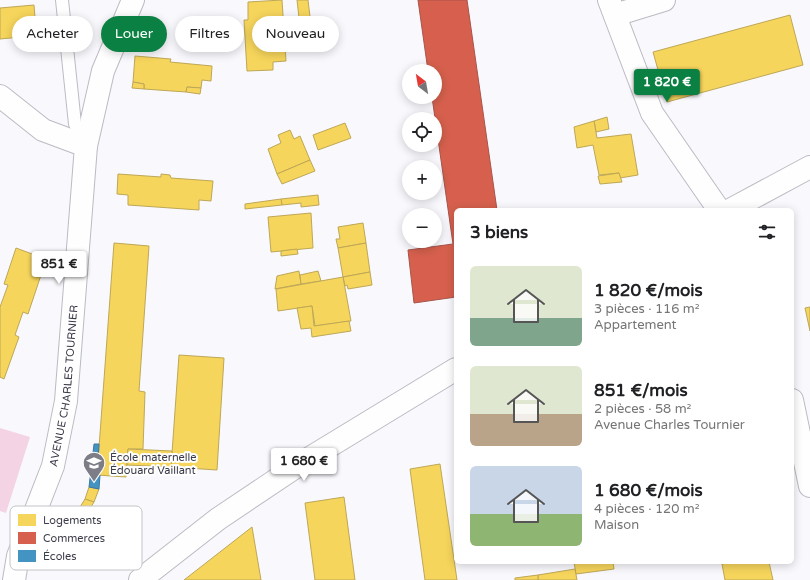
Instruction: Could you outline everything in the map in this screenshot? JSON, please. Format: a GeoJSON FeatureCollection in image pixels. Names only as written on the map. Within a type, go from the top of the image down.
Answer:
{"type":"FeatureCollection","features":[{"type":"Feature","properties":{"kind":"street","name":"AVENUE CHARLES TOURNIER"},"geometry":{"type":"LineString","coordinates":[[37,506],[53,466],[66,401],[86,146],[103,71],[133,0]]}},
{"type":"Feature","properties":{"kind":"street"},"geometry":{"type":"LineString","coordinates":[[664,0],[612,7],[652,113],[718,208]]}},
{"type":"Feature","properties":{"kind":"street"},"geometry":{"type":"LineString","coordinates":[[0,96],[42,130],[86,146]]}},
{"type":"Feature","properties":{"kind":"street"},"geometry":{"type":"LineString","coordinates":[[738,208],[751,205],[810,167]]}},
{"type":"Feature","properties":{"kind":"street"},"geometry":{"type":"LineString","coordinates":[[140,580],[218,519],[300,464],[454,370]]}},
{"type":"Feature","properties":{"kind":"street"},"geometry":{"type":"LineString","coordinates":[[794,410],[810,486]]}},
{"type":"Feature","properties":{"kind":"street","name":"AVENUE CHARLES TOURNIER"},"geometry":{"type":"LineString","coordinates":[[14,580],[16,570]]}},
{"type":"Feature","properties":{"kind":"lane"},"geometry":{"type":"LineString","coordinates":[[62,0],[75,124],[86,146]]}},
{"type":"Feature","properties":{"kind":"shaded area"},"geometry":{"type":"Polygon","coordinates":[[[0,428],[30,437],[6,513],[0,511],[0,428]]]}},
{"type":"Feature","properties":{"kind":"building: Logements"},"geometry":{"type":"Polygon","coordinates":[[[282,0],[283,16],[252,16],[252,52],[285,52],[286,61],[273,62],[273,70],[247,71],[244,20],[248,20],[248,2],[282,0]]]}},
{"type":"Feature","properties":{"kind":"building: Logements"},"geometry":{"type":"Polygon","coordinates":[[[297,0],[308,0],[310,16],[299,16],[297,0]]]}},
{"type":"Feature","properties":{"kind":"building: Logements"},"geometry":{"type":"Polygon","coordinates":[[[34,5],[35,16],[12,16],[12,38],[0,39],[0,8],[34,5]]]}},
{"type":"Feature","properties":{"kind":"building: Logements"},"geometry":{"type":"Polygon","coordinates":[[[790,15],[803,65],[667,102],[653,52],[790,15]]]}},
{"type":"Feature","properties":{"kind":"building: Logements"},"geometry":{"type":"Polygon","coordinates":[[[135,56],[171,59],[170,62],[212,66],[211,81],[202,80],[201,88],[187,87],[186,92],[144,89],[144,84],[133,82],[135,56]]]}},
{"type":"Feature","properties":{"kind":"building: Logements"},"geometry":{"type":"Polygon","coordinates":[[[133,82],[144,84],[144,89],[132,88],[133,82]]]}},
{"type":"Feature","properties":{"kind":"building: Logements"},"geometry":{"type":"Polygon","coordinates":[[[187,87],[201,88],[200,94],[186,92],[187,87]]]}},
{"type":"Feature","properties":{"kind":"building: Logements"},"geometry":{"type":"Polygon","coordinates":[[[607,117],[609,129],[596,132],[594,121],[607,117]]]}},
{"type":"Feature","properties":{"kind":"building: Logements"},"geometry":{"type":"Polygon","coordinates":[[[594,121],[597,138],[631,134],[638,175],[620,178],[619,173],[599,175],[593,145],[577,148],[574,127],[594,121]]]}},
{"type":"Feature","properties":{"kind":"building: Logements"},"geometry":{"type":"Polygon","coordinates":[[[345,123],[351,138],[318,150],[313,135],[345,123]]]}},
{"type":"Feature","properties":{"kind":"building: Logements"},"geometry":{"type":"Polygon","coordinates":[[[290,130],[294,139],[300,136],[310,160],[277,174],[268,149],[281,143],[278,135],[290,130]]]}},
{"type":"Feature","properties":{"kind":"building: Logements"},"geometry":{"type":"Polygon","coordinates":[[[310,160],[315,171],[282,184],[277,174],[310,160]]]}},
{"type":"Feature","properties":{"kind":"building: Logements"},"geometry":{"type":"Polygon","coordinates":[[[619,173],[622,182],[600,184],[598,176],[619,173]]]}},
{"type":"Feature","properties":{"kind":"building: Logements"},"geometry":{"type":"Polygon","coordinates":[[[118,174],[161,177],[161,174],[170,175],[171,178],[213,181],[211,201],[199,200],[199,210],[128,205],[128,195],[117,194],[118,174]]]}},
{"type":"Feature","properties":{"kind":"building: Logements"},"geometry":{"type":"Polygon","coordinates":[[[318,195],[319,205],[301,207],[301,203],[282,205],[281,199],[318,195]]]}},
{"type":"Feature","properties":{"kind":"building: Logements"},"geometry":{"type":"Polygon","coordinates":[[[281,199],[282,205],[245,209],[245,204],[281,199]]]}},
{"type":"Feature","properties":{"kind":"building: Logements"},"geometry":{"type":"Polygon","coordinates":[[[311,213],[313,248],[271,252],[268,217],[311,213]]]}},
{"type":"Feature","properties":{"kind":"building: Logements"},"geometry":{"type":"Polygon","coordinates":[[[363,223],[366,243],[338,248],[336,239],[340,239],[338,227],[363,223]]]}},
{"type":"Feature","properties":{"kind":"building: Logements"},"geometry":{"type":"Polygon","coordinates":[[[114,243],[149,246],[139,391],[145,392],[143,449],[128,449],[126,477],[97,475],[114,243]]]}},
{"type":"Feature","properties":{"kind":"building: Logements"},"geometry":{"type":"Polygon","coordinates":[[[366,243],[370,272],[343,277],[338,248],[366,243]]]}},
{"type":"Feature","properties":{"kind":"building: Logements"},"geometry":{"type":"Polygon","coordinates":[[[16,248],[43,258],[38,271],[42,272],[28,314],[23,312],[15,335],[19,337],[4,379],[0,377],[0,307],[8,285],[4,284],[16,248]]]}},
{"type":"Feature","properties":{"kind":"building: Logements"},"geometry":{"type":"Polygon","coordinates":[[[297,249],[298,254],[281,256],[281,251],[297,249]]]}},
{"type":"Feature","properties":{"kind":"building: Logements"},"geometry":{"type":"Polygon","coordinates":[[[299,271],[301,284],[275,289],[277,276],[299,271]]]}},
{"type":"Feature","properties":{"kind":"building: Logements"},"geometry":{"type":"Polygon","coordinates":[[[318,271],[321,281],[301,284],[300,275],[318,271]]]}},
{"type":"Feature","properties":{"kind":"building: Logements"},"geometry":{"type":"Polygon","coordinates":[[[370,272],[372,285],[348,289],[347,285],[345,286],[343,277],[370,272]]]}},
{"type":"Feature","properties":{"kind":"building: Logements"},"geometry":{"type":"Polygon","coordinates":[[[343,277],[351,321],[315,326],[312,306],[278,311],[276,289],[343,277]]]}},
{"type":"Feature","properties":{"kind":"building: Logements"},"geometry":{"type":"Polygon","coordinates":[[[312,306],[314,326],[349,321],[351,331],[312,337],[311,328],[301,329],[297,308],[312,306]]]}},
{"type":"Feature","properties":{"kind":"building: Logements"},"geometry":{"type":"Polygon","coordinates":[[[810,307],[810,331],[805,308],[810,307]]]}},
{"type":"Feature","properties":{"kind":"building: Logements"},"geometry":{"type":"Polygon","coordinates":[[[179,355],[224,358],[217,470],[171,467],[179,355]]]}},
{"type":"Feature","properties":{"kind":"building: Logements"},"geometry":{"type":"Polygon","coordinates":[[[128,449],[172,451],[171,467],[127,465],[128,449]]]}},
{"type":"Feature","properties":{"kind":"building: Logements"},"geometry":{"type":"Polygon","coordinates":[[[440,464],[457,580],[425,580],[410,469],[440,464]]]}},
{"type":"Feature","properties":{"kind":"building: Logements"},"geometry":{"type":"Polygon","coordinates":[[[89,487],[99,489],[94,502],[85,499],[89,487]]]}},
{"type":"Feature","properties":{"kind":"building: Logements"},"geometry":{"type":"Polygon","coordinates":[[[344,497],[355,580],[315,580],[305,503],[344,497]]]}},
{"type":"Feature","properties":{"kind":"building: Logements"},"geometry":{"type":"Polygon","coordinates":[[[85,499],[94,502],[92,506],[81,506],[85,499]]]}},
{"type":"Feature","properties":{"kind":"building: Logements"},"geometry":{"type":"Polygon","coordinates":[[[252,527],[261,580],[184,580],[252,527]]]}},
{"type":"Feature","properties":{"kind":"building: Logements"},"geometry":{"type":"Polygon","coordinates":[[[574,564],[613,564],[614,569],[576,574],[574,564]]]}},
{"type":"Feature","properties":{"kind":"building: Logements"},"geometry":{"type":"Polygon","coordinates":[[[722,564],[769,564],[773,580],[725,580],[722,564]]]}},
{"type":"Feature","properties":{"kind":"building: Logements"},"geometry":{"type":"Polygon","coordinates":[[[575,569],[577,580],[538,580],[538,575],[575,569]]]}},
{"type":"Feature","properties":{"kind":"building: Logements"},"geometry":{"type":"Polygon","coordinates":[[[538,575],[538,580],[515,580],[515,578],[538,575]]]}},
{"type":"Feature","properties":{"kind":"building: Commerces"},"geometry":{"type":"Polygon","coordinates":[[[418,0],[467,0],[497,208],[454,208],[454,297],[414,303],[408,250],[442,248],[442,245],[453,244],[440,152],[442,152],[442,112],[434,112],[433,104],[442,104],[442,64],[427,64],[418,0]]]}},
{"type":"Feature","properties":{"kind":"building: Écoles"},"geometry":{"type":"Polygon","coordinates":[[[94,444],[99,444],[97,475],[100,475],[99,489],[89,487],[94,444]]]}},
{"type":"Feature","properties":{"kind":"place","name":"École maternelle Édouard Vaillant"},"geometry":{"type":"Point","coordinates":[94,482]}}]}
